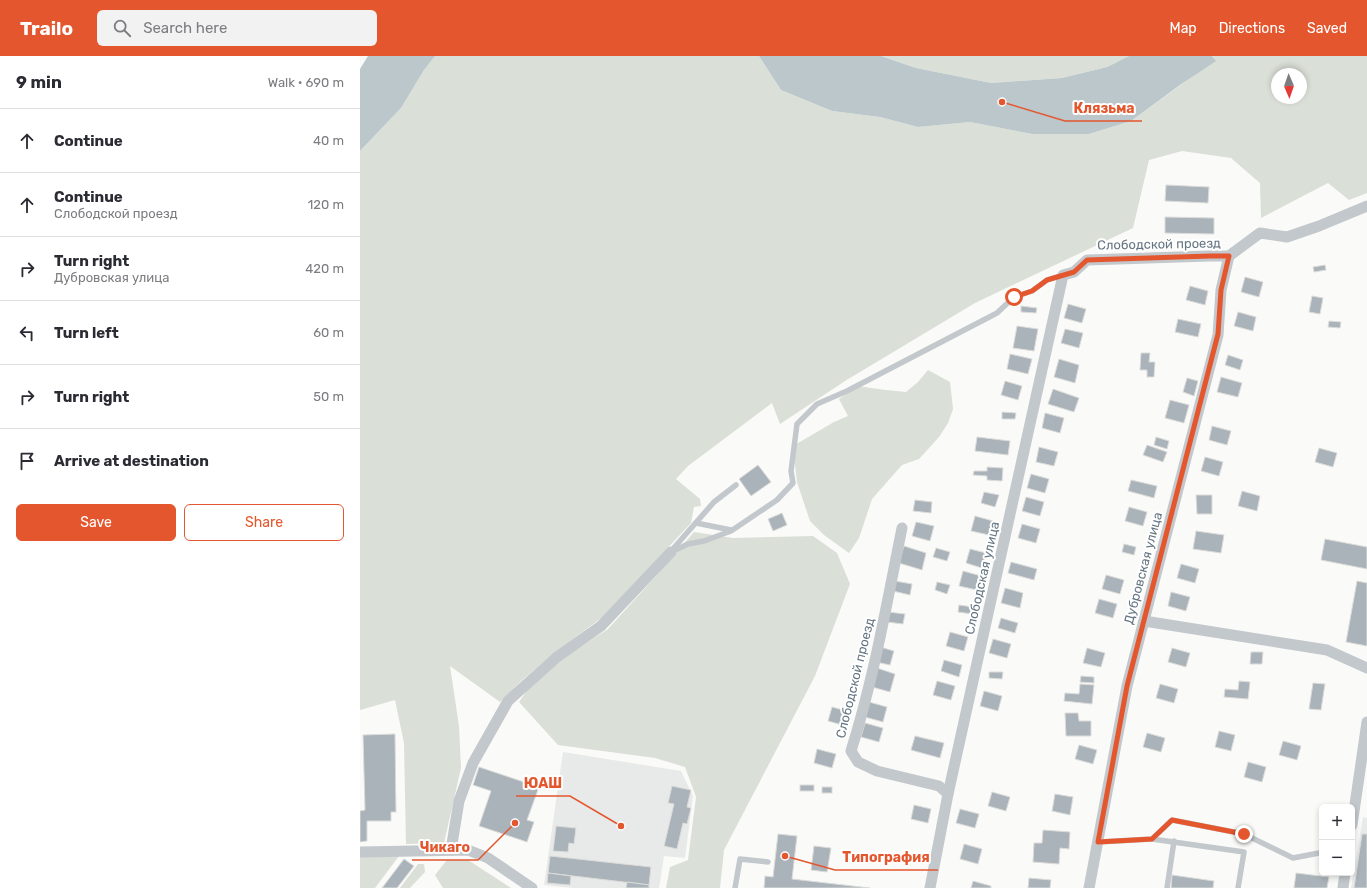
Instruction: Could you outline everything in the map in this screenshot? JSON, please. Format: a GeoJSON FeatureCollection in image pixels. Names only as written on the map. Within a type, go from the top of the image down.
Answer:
{"type":"FeatureCollection","features":[{"type":"Feature","properties":{"kind":"street","name":"Слободской проезд"},"geometry":{"type":"LineString","coordinates":[[1063,275],[1074,272],[1087,260],[1229,256],[1260,233],[1287,237],[1319,226],[1367,206]]}},
{"type":"Feature","properties":{"kind":"street","name":"Дубровская улица"},"geometry":{"type":"LineString","coordinates":[[1089,888],[1127,686],[1218,334],[1221,290],[1229,256]]}},
{"type":"Feature","properties":{"kind":"street","name":"Слободская улица"},"geometry":{"type":"LineString","coordinates":[[930,888],[948,794],[1063,275]]}},
{"type":"Feature","properties":{"kind":"street","name":"Слободской проезд"},"geometry":{"type":"LineString","coordinates":[[902,528],[884,616],[851,751],[858,762],[877,771],[939,786],[948,794]]}},
{"type":"Feature","properties":{"kind":"street"},"geometry":{"type":"LineString","coordinates":[[451,850],[460,800],[473,764],[508,701],[557,657],[601,626],[671,552]]}},
{"type":"Feature","properties":{"kind":"street"},"geometry":{"type":"LineString","coordinates":[[1144,621],[1326,650],[1367,668]]}},
{"type":"Feature","properties":{"kind":"street"},"geometry":{"type":"LineString","coordinates":[[1355,804],[1367,722]]}},
{"type":"Feature","properties":{"kind":"street"},"geometry":{"type":"LineString","coordinates":[[360,852],[468,850],[488,858],[532,888]]}},
{"type":"Feature","properties":{"kind":"street"},"geometry":{"type":"LineString","coordinates":[[1343,888],[1345,876]]}},
{"type":"Feature","properties":{"kind":"lane"},"geometry":{"type":"LineString","coordinates":[[671,552],[688,544],[704,541],[731,530],[777,500],[792,483],[791,471],[797,424],[817,404],[997,313],[1014,297],[1032,291],[1047,280],[1063,275]]}},
{"type":"Feature","properties":{"kind":"lane"},"geometry":{"type":"LineString","coordinates":[[671,552],[714,502],[736,485]]}},
{"type":"Feature","properties":{"kind":"lane"},"geometry":{"type":"LineString","coordinates":[[696,523],[731,530]]}},
{"type":"Feature","properties":{"kind":"lane"},"geometry":{"type":"LineString","coordinates":[[1152,839],[1172,820],[1244,834],[1294,858],[1319,853]]}},
{"type":"Feature","properties":{"kind":"lane"},"geometry":{"type":"LineString","coordinates":[[1098,842],[1152,839],[1244,852],[1238,888]]}},
{"type":"Feature","properties":{"kind":"lane"},"geometry":{"type":"LineString","coordinates":[[1167,888],[1174,841]]}},
{"type":"Feature","properties":{"kind":"lane"},"geometry":{"type":"LineString","coordinates":[[736,888],[740,859],[768,862]]}},
{"type":"Feature","properties":{"kind":"shaded area"},"geometry":{"type":"Polygon","coordinates":[[[368,56],[435,56],[424,70],[401,108],[360,151],[360,69],[368,56]]]}},
{"type":"Feature","properties":{"kind":"shaded area"},"geometry":{"type":"Polygon","coordinates":[[[435,56],[759,56],[781,90],[832,111],[880,117],[918,127],[970,122],[1032,134],[1089,134],[1131,121],[1215,60],[1212,56],[1367,56],[1367,193],[1349,200],[1328,183],[1261,218],[1260,183],[1231,158],[1182,151],[1149,160],[1133,228],[975,303],[845,381],[780,424],[772,403],[688,466],[676,479],[700,499],[701,506],[694,507],[691,523],[604,616],[554,653],[521,681],[500,702],[450,666],[459,726],[461,768],[444,843],[406,844],[404,743],[395,700],[360,710],[360,151],[401,108],[424,70],[435,56]]]}},
{"type":"Feature","properties":{"kind":"shaded area"},"geometry":{"type":"Polygon","coordinates":[[[759,56],[881,56],[916,68],[991,83],[1062,78],[1107,67],[1129,56],[1212,56],[1216,61],[1131,121],[1089,134],[1032,134],[970,122],[918,127],[880,117],[832,111],[781,90],[759,56]]]}},
{"type":"Feature","properties":{"kind":"shaded area"},"geometry":{"type":"Polygon","coordinates":[[[881,56],[1129,56],[1107,67],[1062,78],[991,83],[916,68],[881,56]]]}},
{"type":"Feature","properties":{"kind":"shaded area"},"geometry":{"type":"Polygon","coordinates":[[[928,370],[950,382],[953,409],[948,423],[939,437],[919,459],[902,465],[872,499],[859,538],[849,553],[824,535],[810,521],[797,482],[793,446],[834,422],[848,416],[839,399],[857,386],[906,392],[918,382],[928,370]]]}},
{"type":"Feature","properties":{"kind":"shaded area"},"geometry":{"type":"Polygon","coordinates":[[[694,532],[733,538],[813,536],[837,553],[850,584],[815,676],[724,850],[720,888],[666,888],[670,867],[688,860],[696,797],[685,767],[655,758],[558,745],[519,702],[528,689],[562,659],[608,629],[694,532]]]}},
{"type":"Feature","properties":{"kind":"shaded area"},"geometry":{"type":"Polygon","coordinates":[[[563,752],[681,771],[693,796],[685,858],[664,856],[659,888],[573,888],[544,885],[563,752]]]}},
{"type":"Feature","properties":{"kind":"shaded area"},"geometry":{"type":"Polygon","coordinates":[[[1363,817],[1367,818],[1367,888],[1351,888],[1353,876],[1355,876],[1355,864],[1363,817]]]}},
{"type":"Feature","properties":{"kind":"shaded area"},"geometry":{"type":"Polygon","coordinates":[[[399,856],[375,888],[360,888],[360,857],[399,856]]]}},
{"type":"Feature","properties":{"kind":"shaded area"},"geometry":{"type":"Polygon","coordinates":[[[447,860],[468,860],[511,888],[443,888],[435,875],[447,860]]]}},
{"type":"Feature","properties":{"kind":"shaded area"},"geometry":{"type":"Polygon","coordinates":[[[418,864],[424,864],[425,872],[410,888],[400,888],[418,864]]]}},
{"type":"Feature","properties":{"kind":"building"},"geometry":{"type":"Polygon","coordinates":[[[1166,185],[1209,187],[1208,203],[1165,201],[1166,185]]]}},
{"type":"Feature","properties":{"kind":"building"},"geometry":{"type":"Polygon","coordinates":[[[1165,217],[1214,218],[1214,234],[1165,233],[1165,217]]]}},
{"type":"Feature","properties":{"kind":"building"},"geometry":{"type":"Polygon","coordinates":[[[1325,265],[1326,270],[1314,272],[1313,267],[1325,265]]]}},
{"type":"Feature","properties":{"kind":"building"},"geometry":{"type":"Polygon","coordinates":[[[1245,277],[1263,282],[1259,297],[1241,292],[1245,277]]]}},
{"type":"Feature","properties":{"kind":"building"},"geometry":{"type":"Polygon","coordinates":[[[1190,286],[1208,291],[1205,305],[1186,300],[1190,286]]]}},
{"type":"Feature","properties":{"kind":"building"},"geometry":{"type":"Polygon","coordinates":[[[1312,296],[1323,298],[1320,314],[1309,312],[1312,296]]]}},
{"type":"Feature","properties":{"kind":"building"},"geometry":{"type":"Polygon","coordinates":[[[1068,304],[1086,309],[1082,323],[1064,318],[1068,304]]]}},
{"type":"Feature","properties":{"kind":"building"},"geometry":{"type":"Polygon","coordinates":[[[1021,306],[1037,308],[1036,313],[1021,312],[1021,306]]]}},
{"type":"Feature","properties":{"kind":"building"},"geometry":{"type":"Polygon","coordinates":[[[1238,312],[1256,317],[1253,331],[1234,326],[1238,312]]]}},
{"type":"Feature","properties":{"kind":"building"},"geometry":{"type":"Polygon","coordinates":[[[1178,319],[1201,324],[1198,337],[1175,332],[1178,319]]]}},
{"type":"Feature","properties":{"kind":"building"},"geometry":{"type":"Polygon","coordinates":[[[1329,321],[1341,322],[1340,328],[1328,327],[1329,321]]]}},
{"type":"Feature","properties":{"kind":"building"},"geometry":{"type":"Polygon","coordinates":[[[1017,326],[1038,329],[1034,351],[1013,348],[1017,326]]]}},
{"type":"Feature","properties":{"kind":"building"},"geometry":{"type":"Polygon","coordinates":[[[1065,329],[1083,333],[1079,348],[1061,343],[1065,329]]]}},
{"type":"Feature","properties":{"kind":"building"},"geometry":{"type":"Polygon","coordinates":[[[1141,353],[1150,353],[1149,362],[1155,362],[1154,377],[1147,377],[1147,370],[1140,370],[1141,353]]]}},
{"type":"Feature","properties":{"kind":"building"},"geometry":{"type":"Polygon","coordinates":[[[1010,354],[1032,359],[1028,374],[1007,369],[1010,354]]]}},
{"type":"Feature","properties":{"kind":"building"},"geometry":{"type":"Polygon","coordinates":[[[1228,355],[1243,360],[1240,370],[1225,365],[1228,355]]]}},
{"type":"Feature","properties":{"kind":"building"},"geometry":{"type":"Polygon","coordinates":[[[1059,359],[1079,365],[1075,383],[1054,377],[1059,359]]]}},
{"type":"Feature","properties":{"kind":"building"},"geometry":{"type":"Polygon","coordinates":[[[1221,377],[1242,383],[1238,397],[1217,392],[1221,377]]]}},
{"type":"Feature","properties":{"kind":"building"},"geometry":{"type":"Polygon","coordinates":[[[1187,378],[1198,381],[1194,396],[1183,392],[1187,378]]]}},
{"type":"Feature","properties":{"kind":"building"},"geometry":{"type":"Polygon","coordinates":[[[1005,381],[1022,386],[1018,400],[1001,395],[1005,381]]]}},
{"type":"Feature","properties":{"kind":"building"},"geometry":{"type":"Polygon","coordinates":[[[1053,389],[1079,398],[1074,412],[1048,404],[1053,389]]]}},
{"type":"Feature","properties":{"kind":"building"},"geometry":{"type":"Polygon","coordinates":[[[1170,400],[1189,405],[1184,423],[1165,418],[1170,400]]]}},
{"type":"Feature","properties":{"kind":"building"},"geometry":{"type":"Polygon","coordinates":[[[1002,412],[1016,413],[1015,419],[1002,419],[1002,412]]]}},
{"type":"Feature","properties":{"kind":"building"},"geometry":{"type":"Polygon","coordinates":[[[1045,413],[1064,418],[1060,433],[1042,428],[1045,413]]]}},
{"type":"Feature","properties":{"kind":"building"},"geometry":{"type":"Polygon","coordinates":[[[1212,426],[1231,431],[1227,445],[1209,440],[1212,426]]]}},
{"type":"Feature","properties":{"kind":"building"},"geometry":{"type":"Polygon","coordinates":[[[977,437],[1010,441],[1008,455],[975,451],[977,437]]]}},
{"type":"Feature","properties":{"kind":"building"},"geometry":{"type":"Polygon","coordinates":[[[1156,437],[1169,441],[1167,449],[1154,445],[1156,437]]]}},
{"type":"Feature","properties":{"kind":"building"},"geometry":{"type":"Polygon","coordinates":[[[1147,445],[1167,452],[1163,462],[1143,455],[1147,445]]]}},
{"type":"Feature","properties":{"kind":"building"},"geometry":{"type":"Polygon","coordinates":[[[1039,447],[1058,452],[1054,466],[1036,462],[1039,447]]]}},
{"type":"Feature","properties":{"kind":"building"},"geometry":{"type":"Polygon","coordinates":[[[1319,448],[1337,453],[1333,467],[1315,462],[1319,448]]]}},
{"type":"Feature","properties":{"kind":"building"},"geometry":{"type":"Polygon","coordinates":[[[1205,457],[1223,462],[1219,476],[1201,471],[1205,457]]]}},
{"type":"Feature","properties":{"kind":"building"},"geometry":{"type":"Polygon","coordinates":[[[758,465],[771,482],[751,496],[739,479],[758,465]]]}},
{"type":"Feature","properties":{"kind":"building"},"geometry":{"type":"Polygon","coordinates":[[[987,467],[1003,468],[1002,481],[987,480],[987,476],[973,475],[974,471],[987,471],[987,467]]]}},
{"type":"Feature","properties":{"kind":"building"},"geometry":{"type":"Polygon","coordinates":[[[1031,474],[1049,479],[1045,493],[1027,488],[1031,474]]]}},
{"type":"Feature","properties":{"kind":"building"},"geometry":{"type":"Polygon","coordinates":[[[1131,480],[1157,486],[1154,498],[1128,491],[1131,480]]]}},
{"type":"Feature","properties":{"kind":"building"},"geometry":{"type":"Polygon","coordinates":[[[1242,491],[1260,496],[1257,511],[1238,506],[1242,491]]]}},
{"type":"Feature","properties":{"kind":"building"},"geometry":{"type":"Polygon","coordinates":[[[984,492],[999,495],[995,507],[981,503],[984,492]]]}},
{"type":"Feature","properties":{"kind":"building"},"geometry":{"type":"Polygon","coordinates":[[[1196,495],[1212,495],[1212,514],[1197,514],[1196,495]]]}},
{"type":"Feature","properties":{"kind":"building"},"geometry":{"type":"Polygon","coordinates":[[[1026,497],[1044,502],[1040,516],[1022,511],[1026,497]]]}},
{"type":"Feature","properties":{"kind":"building"},"geometry":{"type":"Polygon","coordinates":[[[915,500],[932,502],[931,513],[913,511],[915,500]]]}},
{"type":"Feature","properties":{"kind":"building"},"geometry":{"type":"Polygon","coordinates":[[[1129,507],[1147,512],[1143,526],[1125,521],[1129,507]]]}},
{"type":"Feature","properties":{"kind":"building"},"geometry":{"type":"Polygon","coordinates":[[[782,513],[787,525],[773,531],[768,519],[782,513]]]}},
{"type":"Feature","properties":{"kind":"building"},"geometry":{"type":"Polygon","coordinates":[[[975,516],[993,521],[989,535],[971,531],[975,516]]]}},
{"type":"Feature","properties":{"kind":"building"},"geometry":{"type":"Polygon","coordinates":[[[916,522],[934,526],[930,541],[912,536],[916,522]]]}},
{"type":"Feature","properties":{"kind":"building"},"geometry":{"type":"Polygon","coordinates":[[[1022,524],[1040,529],[1036,543],[1018,538],[1022,524]]]}},
{"type":"Feature","properties":{"kind":"building"},"geometry":{"type":"Polygon","coordinates":[[[1196,531],[1224,535],[1221,553],[1193,549],[1196,531]]]}},
{"type":"Feature","properties":{"kind":"building"},"geometry":{"type":"Polygon","coordinates":[[[1325,539],[1367,547],[1367,569],[1321,560],[1325,539]]]}},
{"type":"Feature","properties":{"kind":"building"},"geometry":{"type":"Polygon","coordinates":[[[1124,544],[1136,547],[1134,555],[1122,552],[1124,544]]]}},
{"type":"Feature","properties":{"kind":"building"},"geometry":{"type":"Polygon","coordinates":[[[904,546],[926,553],[922,570],[899,563],[904,546]]]}},
{"type":"Feature","properties":{"kind":"building"},"geometry":{"type":"Polygon","coordinates":[[[936,548],[950,552],[947,561],[933,557],[936,548]]]}},
{"type":"Feature","properties":{"kind":"building"},"geometry":{"type":"Polygon","coordinates":[[[970,549],[986,553],[982,568],[966,563],[970,549]]]}},
{"type":"Feature","properties":{"kind":"building"},"geometry":{"type":"Polygon","coordinates":[[[1011,562],[1037,569],[1034,580],[1008,573],[1011,562]]]}},
{"type":"Feature","properties":{"kind":"building"},"geometry":{"type":"Polygon","coordinates":[[[1181,564],[1199,569],[1195,583],[1177,578],[1181,564]]]}},
{"type":"Feature","properties":{"kind":"building"},"geometry":{"type":"Polygon","coordinates":[[[963,571],[981,576],[977,590],[959,586],[963,571]]]}},
{"type":"Feature","properties":{"kind":"building"},"geometry":{"type":"Polygon","coordinates":[[[1106,575],[1124,580],[1120,594],[1102,589],[1106,575]]]}},
{"type":"Feature","properties":{"kind":"building"},"geometry":{"type":"Polygon","coordinates":[[[895,581],[912,584],[910,595],[893,591],[895,581]]]}},
{"type":"Feature","properties":{"kind":"building"},"geometry":{"type":"Polygon","coordinates":[[[1357,581],[1367,583],[1367,646],[1346,642],[1357,581]]]}},
{"type":"Feature","properties":{"kind":"building"},"geometry":{"type":"Polygon","coordinates":[[[937,582],[950,585],[947,594],[935,590],[937,582]]]}},
{"type":"Feature","properties":{"kind":"building"},"geometry":{"type":"Polygon","coordinates":[[[1005,588],[1023,593],[1020,608],[1001,603],[1005,588]]]}},
{"type":"Feature","properties":{"kind":"building"},"geometry":{"type":"Polygon","coordinates":[[[1171,592],[1190,597],[1186,611],[1168,606],[1171,592]]]}},
{"type":"Feature","properties":{"kind":"building"},"geometry":{"type":"Polygon","coordinates":[[[1099,599],[1117,604],[1113,618],[1095,613],[1099,599]]]}},
{"type":"Feature","properties":{"kind":"building"},"geometry":{"type":"Polygon","coordinates":[[[959,605],[973,607],[972,614],[958,612],[959,605]]]}},
{"type":"Feature","properties":{"kind":"building"},"geometry":{"type":"Polygon","coordinates":[[[888,612],[905,614],[903,624],[887,622],[888,612]]]}},
{"type":"Feature","properties":{"kind":"building"},"geometry":{"type":"Polygon","coordinates":[[[1001,618],[1018,623],[1015,633],[998,628],[1001,618]]]}},
{"type":"Feature","properties":{"kind":"building"},"geometry":{"type":"Polygon","coordinates":[[[950,632],[968,637],[964,651],[946,646],[950,632]]]}},
{"type":"Feature","properties":{"kind":"building"},"geometry":{"type":"Polygon","coordinates":[[[993,639],[1011,644],[1007,658],[989,653],[993,639]]]}},
{"type":"Feature","properties":{"kind":"building"},"geometry":{"type":"Polygon","coordinates":[[[880,647],[894,651],[890,665],[876,662],[880,647]]]}},
{"type":"Feature","properties":{"kind":"building"},"geometry":{"type":"Polygon","coordinates":[[[1087,648],[1105,653],[1101,667],[1083,663],[1087,648]]]}},
{"type":"Feature","properties":{"kind":"building"},"geometry":{"type":"Polygon","coordinates":[[[1172,648],[1190,653],[1186,667],[1168,662],[1172,648]]]}},
{"type":"Feature","properties":{"kind":"building"},"geometry":{"type":"Polygon","coordinates":[[[1251,652],[1263,652],[1262,664],[1250,664],[1251,652]]]}},
{"type":"Feature","properties":{"kind":"building"},"geometry":{"type":"Polygon","coordinates":[[[944,660],[962,665],[959,677],[941,671],[944,660]]]}},
{"type":"Feature","properties":{"kind":"building"},"geometry":{"type":"Polygon","coordinates":[[[877,668],[895,674],[890,692],[872,687],[877,668]]]}},
{"type":"Feature","properties":{"kind":"building"},"geometry":{"type":"Polygon","coordinates":[[[989,672],[1003,672],[1002,679],[989,678],[989,672]]]}},
{"type":"Feature","properties":{"kind":"building"},"geometry":{"type":"Polygon","coordinates":[[[1081,676],[1094,677],[1094,683],[1080,682],[1081,676]]]}},
{"type":"Feature","properties":{"kind":"building"},"geometry":{"type":"Polygon","coordinates":[[[937,681],[955,686],[951,700],[933,695],[937,681]]]}},
{"type":"Feature","properties":{"kind":"building"},"geometry":{"type":"Polygon","coordinates":[[[1239,681],[1250,682],[1248,699],[1224,697],[1225,689],[1238,690],[1239,681]]]}},
{"type":"Feature","properties":{"kind":"building"},"geometry":{"type":"Polygon","coordinates":[[[1313,683],[1325,684],[1321,710],[1309,709],[1313,683]]]}},
{"type":"Feature","properties":{"kind":"building"},"geometry":{"type":"Polygon","coordinates":[[[1080,684],[1094,685],[1092,704],[1064,701],[1065,693],[1079,694],[1080,684]]]}},
{"type":"Feature","properties":{"kind":"building"},"geometry":{"type":"Polygon","coordinates":[[[1160,684],[1178,689],[1174,703],[1156,698],[1160,684]]]}},
{"type":"Feature","properties":{"kind":"building"},"geometry":{"type":"Polygon","coordinates":[[[984,691],[1002,696],[998,711],[980,706],[984,691]]]}},
{"type":"Feature","properties":{"kind":"building"},"geometry":{"type":"Polygon","coordinates":[[[869,702],[887,707],[883,722],[865,717],[869,702]]]}},
{"type":"Feature","properties":{"kind":"building"},"geometry":{"type":"Polygon","coordinates":[[[832,707],[850,712],[846,726],[828,721],[832,707]]]}},
{"type":"Feature","properties":{"kind":"building"},"geometry":{"type":"Polygon","coordinates":[[[1065,713],[1078,713],[1079,721],[1091,721],[1091,736],[1066,736],[1065,713]]]}},
{"type":"Feature","properties":{"kind":"building"},"geometry":{"type":"Polygon","coordinates":[[[865,723],[883,728],[879,742],[861,737],[865,723]]]}},
{"type":"Feature","properties":{"kind":"building"},"geometry":{"type":"Polygon","coordinates":[[[1219,731],[1235,735],[1231,751],[1215,747],[1219,731]]]}},
{"type":"Feature","properties":{"kind":"building"},"geometry":{"type":"Polygon","coordinates":[[[1147,733],[1165,738],[1161,752],[1143,747],[1147,733]]]}},
{"type":"Feature","properties":{"kind":"building"},"geometry":{"type":"Polygon","coordinates":[[[395,734],[396,812],[391,812],[391,821],[367,821],[367,841],[360,842],[360,811],[365,810],[363,735],[395,734]]]}},
{"type":"Feature","properties":{"kind":"building"},"geometry":{"type":"Polygon","coordinates":[[[915,736],[944,743],[940,758],[911,750],[915,736]]]}},
{"type":"Feature","properties":{"kind":"building"},"geometry":{"type":"Polygon","coordinates":[[[1283,741],[1301,746],[1297,760],[1279,755],[1283,741]]]}},
{"type":"Feature","properties":{"kind":"building"},"geometry":{"type":"Polygon","coordinates":[[[1079,745],[1097,750],[1093,764],[1075,759],[1079,745]]]}},
{"type":"Feature","properties":{"kind":"building"},"geometry":{"type":"Polygon","coordinates":[[[817,749],[836,754],[832,768],[814,763],[817,749]]]}},
{"type":"Feature","properties":{"kind":"building"},"geometry":{"type":"Polygon","coordinates":[[[1248,762],[1266,767],[1262,782],[1244,777],[1248,762]]]}},
{"type":"Feature","properties":{"kind":"building"},"geometry":{"type":"Polygon","coordinates":[[[479,767],[539,787],[527,820],[534,822],[527,842],[479,826],[491,791],[473,785],[479,767]]]}},
{"type":"Feature","properties":{"kind":"building"},"geometry":{"type":"Polygon","coordinates":[[[800,785],[814,785],[814,791],[800,791],[800,785]]]}},
{"type":"Feature","properties":{"kind":"building"},"geometry":{"type":"Polygon","coordinates":[[[672,786],[691,790],[687,807],[691,808],[687,824],[683,823],[677,849],[664,846],[674,804],[668,803],[672,786]]]}},
{"type":"Feature","properties":{"kind":"building"},"geometry":{"type":"Polygon","coordinates":[[[822,787],[832,787],[832,793],[822,793],[822,787]]]}},
{"type":"Feature","properties":{"kind":"building"},"geometry":{"type":"Polygon","coordinates":[[[992,792],[1010,797],[1006,811],[988,806],[992,792]]]}},
{"type":"Feature","properties":{"kind":"building"},"geometry":{"type":"Polygon","coordinates":[[[1055,794],[1073,797],[1070,815],[1052,811],[1055,794]]]}},
{"type":"Feature","properties":{"kind":"building"},"geometry":{"type":"Polygon","coordinates":[[[914,805],[931,809],[928,823],[911,819],[914,805]]]}},
{"type":"Feature","properties":{"kind":"building"},"geometry":{"type":"Polygon","coordinates":[[[960,809],[979,814],[975,828],[956,823],[960,809]]]}},
{"type":"Feature","properties":{"kind":"building"},"geometry":{"type":"Polygon","coordinates":[[[556,826],[576,828],[574,844],[569,843],[568,852],[553,851],[556,826]]]}},
{"type":"Feature","properties":{"kind":"building"},"geometry":{"type":"Polygon","coordinates":[[[1043,830],[1070,832],[1069,849],[1060,848],[1059,864],[1033,862],[1034,843],[1042,843],[1043,830]]]}},
{"type":"Feature","properties":{"kind":"building"},"geometry":{"type":"Polygon","coordinates":[[[778,834],[797,836],[792,879],[870,888],[764,888],[765,876],[773,877],[778,834]]]}},
{"type":"Feature","properties":{"kind":"building"},"geometry":{"type":"Polygon","coordinates":[[[1362,834],[1367,834],[1367,888],[1354,888],[1362,834]]]}},
{"type":"Feature","properties":{"kind":"building"},"geometry":{"type":"Polygon","coordinates":[[[964,844],[982,849],[978,864],[960,859],[964,844]]]}},
{"type":"Feature","properties":{"kind":"building"},"geometry":{"type":"Polygon","coordinates":[[[814,846],[831,848],[827,872],[811,870],[814,846]]]}},
{"type":"Feature","properties":{"kind":"building"},"geometry":{"type":"Polygon","coordinates":[[[550,856],[651,867],[649,885],[548,873],[550,856]]]}},
{"type":"Feature","properties":{"kind":"building"},"geometry":{"type":"Polygon","coordinates":[[[404,859],[414,866],[397,888],[382,888],[404,859]]]}},
{"type":"Feature","properties":{"kind":"building"},"geometry":{"type":"Polygon","coordinates":[[[548,873],[571,876],[570,885],[547,883],[548,873]]]}},
{"type":"Feature","properties":{"kind":"building"},"geometry":{"type":"Polygon","coordinates":[[[1296,873],[1329,877],[1327,888],[1294,888],[1296,873]]]}},
{"type":"Feature","properties":{"kind":"building"},"geometry":{"type":"Polygon","coordinates":[[[1172,875],[1214,881],[1213,888],[1171,888],[1172,875]]]}},
{"type":"Feature","properties":{"kind":"building"},"geometry":{"type":"Polygon","coordinates":[[[1029,878],[1051,880],[1050,888],[1028,888],[1029,878]]]}},
{"type":"Feature","properties":{"kind":"building"},"geometry":{"type":"Polygon","coordinates":[[[973,881],[991,886],[991,888],[971,888],[973,881]]]}},
{"type":"Feature","properties":{"kind":"building"},"geometry":{"type":"Polygon","coordinates":[[[627,882],[649,885],[649,888],[626,888],[627,882]]]}},
{"type":"Feature","properties":{"kind":"place","name":"Клязьма"},"geometry":{"type":"Point","coordinates":[1002,102]}},
{"type":"Feature","properties":{"kind":"place","name":"Чикаго"},"geometry":{"type":"Point","coordinates":[515,823]}},
{"type":"Feature","properties":{"kind":"place","name":"ЮАШ"},"geometry":{"type":"Point","coordinates":[621,826]}},
{"type":"Feature","properties":{"kind":"place","name":"Типография"},"geometry":{"type":"Point","coordinates":[785,856]}},
{"type":"Feature","properties":{"kind":"route"},"geometry":{"type":"LineString","coordinates":[[1014,297],[1032,291],[1047,280],[1074,272],[1087,260],[1229,256],[1221,290],[1218,334],[1127,686],[1098,842],[1152,839],[1172,820],[1244,834]]}}]}
